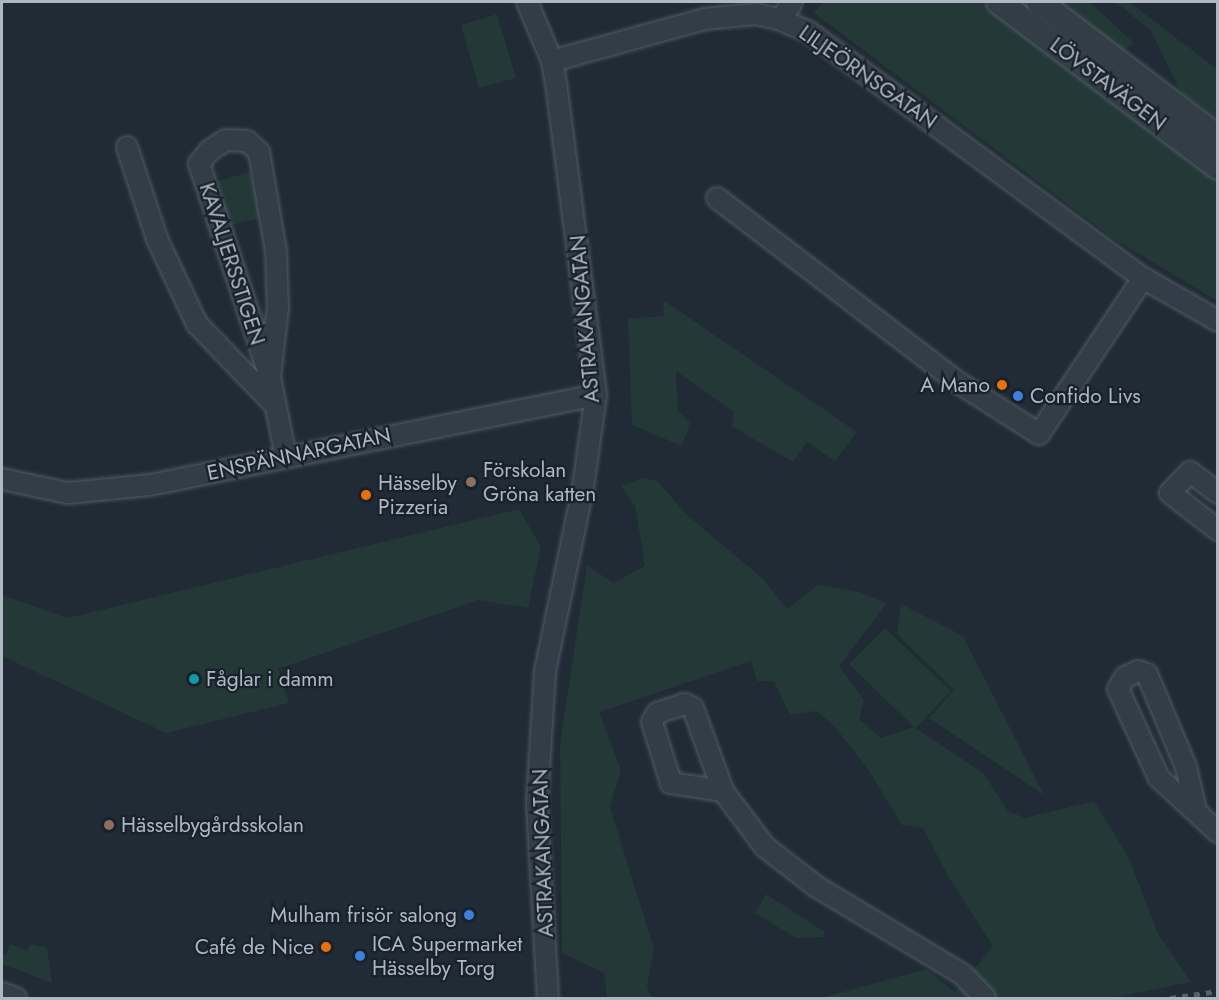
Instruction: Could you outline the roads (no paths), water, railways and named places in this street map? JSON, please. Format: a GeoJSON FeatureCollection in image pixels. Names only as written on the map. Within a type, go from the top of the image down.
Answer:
{"type":"FeatureCollection","features":[{"type":"Feature","properties":{"kind":"street","name":"ASTRAKANGATAN"},"geometry":{"type":"LineString","coordinates":[[527,2],[552,61],[596,395],[584,488],[545,672],[537,803],[548,999]]}},
{"type":"Feature","properties":{"kind":"street"},"geometry":{"type":"LineString","coordinates":[[781,20],[792,2]]}},
{"type":"Feature","properties":{"kind":"street","name":"LÖVSTAVÄGEN"},"geometry":{"type":"LineString","coordinates":[[999,2],[1218,167]]}},
{"type":"Feature","properties":{"kind":"street","name":"LÖVSTAVÄGEN"},"geometry":{"type":"LineString","coordinates":[[1039,2],[1218,138]]}},
{"type":"Feature","properties":{"kind":"street","name":"LILJEÖRNSGATAN"},"geometry":{"type":"LineString","coordinates":[[552,61],[704,19],[756,14],[781,20],[809,32],[1143,278],[1218,321]]}},
{"type":"Feature","properties":{"kind":"street","name":"KAVALJERSSTIGEN"},"geometry":{"type":"LineString","coordinates":[[270,377],[278,307],[276,251],[259,152],[247,141],[226,140],[208,151],[199,164],[270,377],[286,456]]}},
{"type":"Feature","properties":{"kind":"street","name":"KAVALJERSSTIGEN"},"geometry":{"type":"LineString","coordinates":[[127,147],[157,239],[196,324],[274,404]]}},
{"type":"Feature","properties":{"kind":"street"},"geometry":{"type":"LineString","coordinates":[[717,198],[958,383],[1039,434],[1143,278]]}},
{"type":"Feature","properties":{"kind":"street","name":"ENSPÄNNARGATAN"},"geometry":{"type":"LineString","coordinates":[[2,479],[68,493],[150,485],[596,395]]}},
{"type":"Feature","properties":{"kind":"street"},"geometry":{"type":"LineString","coordinates":[[1218,493],[1190,472],[1170,493],[1218,530]]}},
{"type":"Feature","properties":{"kind":"street"},"geometry":{"type":"LineString","coordinates":[[1196,811],[1186,767],[1146,675],[1138,670],[1125,677],[1118,689],[1159,778],[1218,832]]}},
{"type":"Feature","properties":{"kind":"street"},"geometry":{"type":"LineString","coordinates":[[723,791],[671,783],[652,722],[657,713],[685,704],[693,708],[723,791],[765,847],[817,887],[962,974],[985,999]]}},
{"type":"Feature","properties":{"kind":"street"},"geometry":{"type":"LineString","coordinates":[[2,993],[16,999]]}},
{"type":"Feature","properties":{"kind":"railway"},"geometry":{"type":"LineString","coordinates":[[1170,998],[1218,991]]}},
{"type":"Feature","properties":{"kind":"place","name":"A Mano"},"geometry":{"type":"Point","coordinates":[1002,385]}},
{"type":"Feature","properties":{"kind":"place","name":"Confido Livs"},"geometry":{"type":"Point","coordinates":[1018,396]}},
{"type":"Feature","properties":{"kind":"place","name":"Förskolan Gröna katten"},"geometry":{"type":"Point","coordinates":[471,482]}},
{"type":"Feature","properties":{"kind":"place","name":"Hässelby Pizzeria"},"geometry":{"type":"Point","coordinates":[366,495]}},
{"type":"Feature","properties":{"kind":"place","name":"Fåglar i damm"},"geometry":{"type":"Point","coordinates":[194,679]}},
{"type":"Feature","properties":{"kind":"place","name":"Hässelbygårdsskolan"},"geometry":{"type":"Point","coordinates":[109,825]}},
{"type":"Feature","properties":{"kind":"place","name":"Mulham frisör salong"},"geometry":{"type":"Point","coordinates":[469,915]}},
{"type":"Feature","properties":{"kind":"place","name":"Café de Nice"},"geometry":{"type":"Point","coordinates":[326,947]}},
{"type":"Feature","properties":{"kind":"place","name":"ICA Supermarket Hässelby Torg"},"geometry":{"type":"Point","coordinates":[360,956]}}]}
